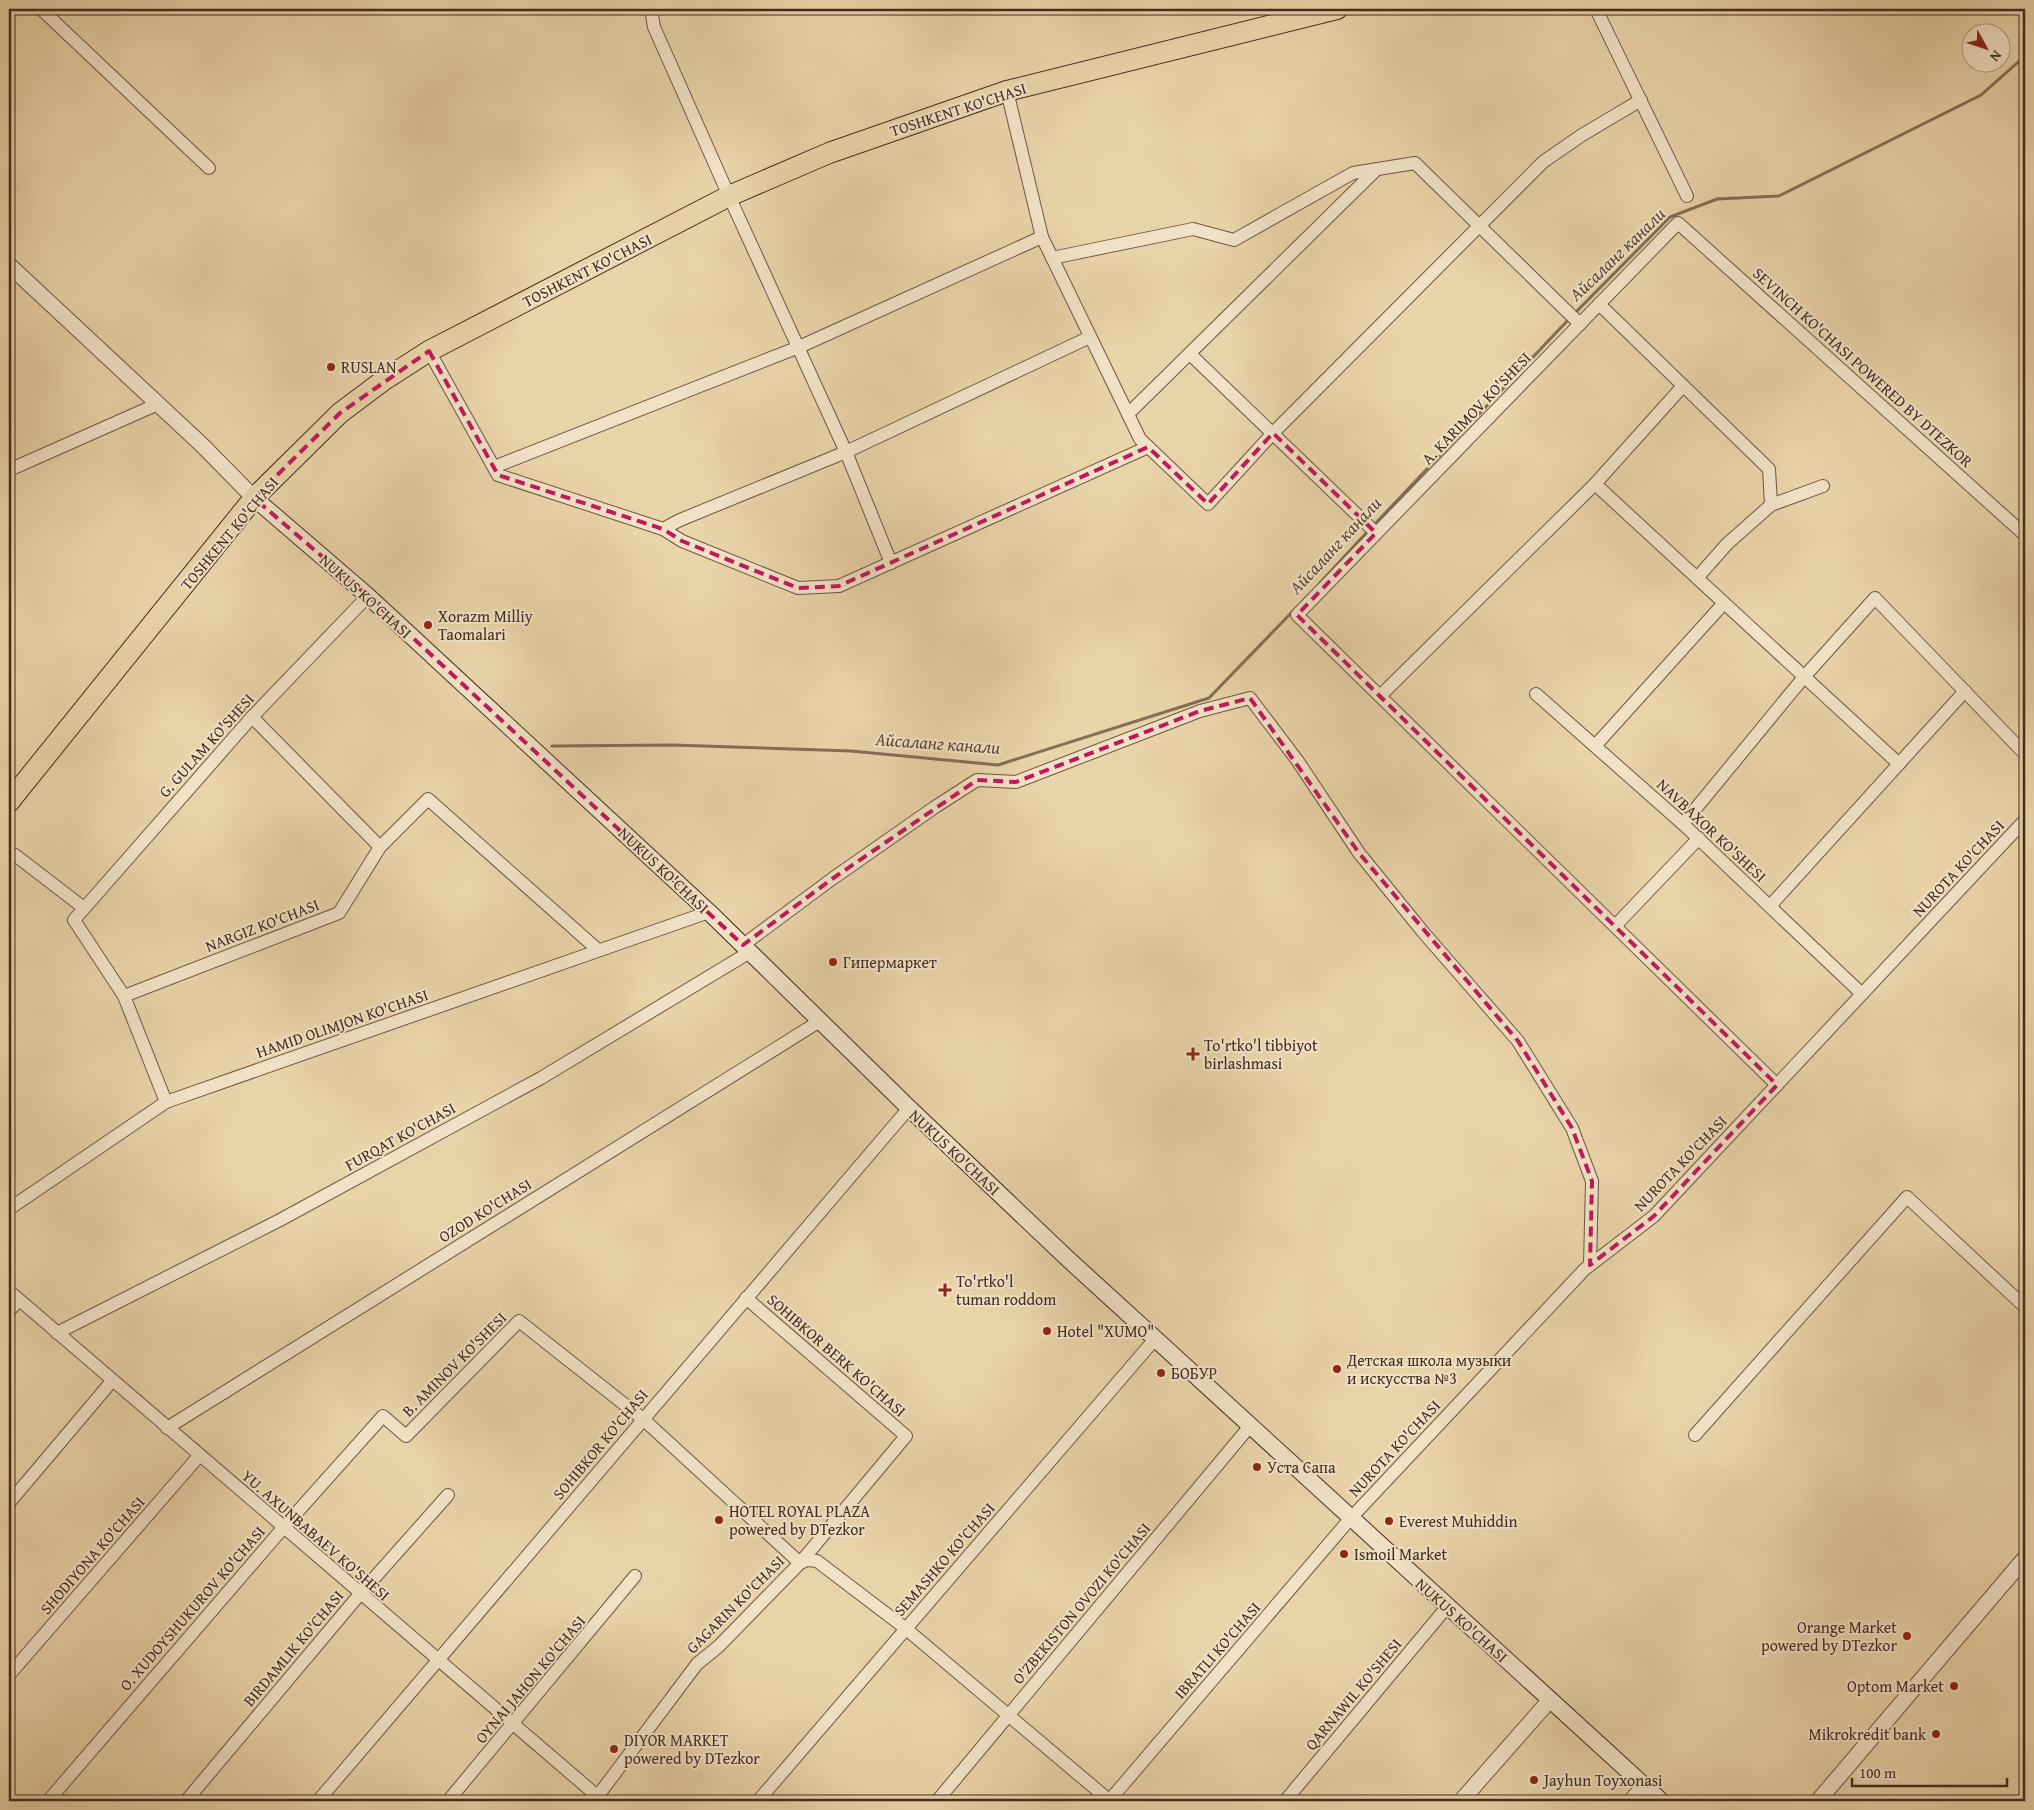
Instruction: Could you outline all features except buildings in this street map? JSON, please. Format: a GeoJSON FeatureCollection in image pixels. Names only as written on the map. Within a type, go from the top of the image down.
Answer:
{"type":"FeatureCollection","features":[{"type":"Feature","properties":{"kind":"highway","name":"TOSHKENT KO'CHASI"},"geometry":{"type":"LineString","coordinates":[[9,802],[254,498],[340,413],[384,380],[429,351],[729,196],[829,153],[1007,91],[1337,9]]}},
{"type":"Feature","properties":{"kind":"main road","name":"NUKUS KO'CHASI"},"geometry":{"type":"LineString","coordinates":[[254,498],[368,596],[709,912],[908,1108],[1155,1339],[1661,1801]]}},
{"type":"Feature","properties":{"kind":"street"},"geometry":{"type":"LineString","coordinates":[[41,9],[209,168]]}},
{"type":"Feature","properties":{"kind":"street"},"geometry":{"type":"LineString","coordinates":[[651,9],[654,27],[846,452],[891,563]]}},
{"type":"Feature","properties":{"kind":"street"},"geometry":{"type":"LineString","coordinates":[[1596,9],[1687,196]]}},
{"type":"Feature","properties":{"kind":"street"},"geometry":{"type":"LineString","coordinates":[[1007,91],[1042,237],[1090,337],[1140,439],[1208,504],[1273,433],[1544,162],[1582,135],[1641,100]]}},
{"type":"Feature","properties":{"kind":"street"},"geometry":{"type":"LineString","coordinates":[[1052,258],[1193,229],[1234,240],[1353,173],[1415,163],[1580,324]]}},
{"type":"Feature","properties":{"kind":"street"},"geometry":{"type":"LineString","coordinates":[[1128,414],[1377,169]]}},
{"type":"Feature","properties":{"kind":"street","name":"A. KARIMOV KO'SHESI"},"geometry":{"type":"LineString","coordinates":[[1380,696],[1297,615],[1678,223]]}},
{"type":"Feature","properties":{"kind":"street","name":"SEVINCH KO'CHASI POWERED BY DTEZKOR"},"geometry":{"type":"LineString","coordinates":[[1678,223],[2025,535]]}},
{"type":"Feature","properties":{"kind":"street"},"geometry":{"type":"LineString","coordinates":[[494,467],[799,347],[1042,237]]}},
{"type":"Feature","properties":{"kind":"street"},"geometry":{"type":"LineString","coordinates":[[9,264],[203,446],[254,498]]}},
{"type":"Feature","properties":{"kind":"street"},"geometry":{"type":"LineString","coordinates":[[1599,304],[1769,469],[1771,504]]}},
{"type":"Feature","properties":{"kind":"street"},"geometry":{"type":"LineString","coordinates":[[663,529],[680,520],[846,452],[1090,337]]}},
{"type":"Feature","properties":{"kind":"street"},"geometry":{"type":"LineString","coordinates":[[429,351],[498,475],[663,529],[682,542],[798,588],[839,586],[1148,446]]}},
{"type":"Feature","properties":{"kind":"street"},"geometry":{"type":"LineString","coordinates":[[1190,354],[1376,533]]}},
{"type":"Feature","properties":{"kind":"street"},"geometry":{"type":"LineString","coordinates":[[1683,386],[1595,484],[1380,696],[1777,1085]]}},
{"type":"Feature","properties":{"kind":"street"},"geometry":{"type":"LineString","coordinates":[[9,470],[158,404]]}},
{"type":"Feature","properties":{"kind":"street"},"geometry":{"type":"LineString","coordinates":[[1595,484],[1899,764]]}},
{"type":"Feature","properties":{"kind":"street"},"geometry":{"type":"LineString","coordinates":[[1697,578],[1727,544],[1771,504],[1823,486]]}},
{"type":"Feature","properties":{"kind":"street","name":"G. GULAM KO'SHESI"},"geometry":{"type":"LineString","coordinates":[[124,996],[74,920],[252,717],[368,596]]}},
{"type":"Feature","properties":{"kind":"street"},"geometry":{"type":"LineString","coordinates":[[1683,824],[1804,677],[1875,598],[2025,754]]}},
{"type":"Feature","properties":{"kind":"street"},"geometry":{"type":"LineString","coordinates":[[1595,746],[1724,603]]}},
{"type":"Feature","properties":{"kind":"street"},"geometry":{"type":"LineString","coordinates":[[1770,906],[1965,691]]}},
{"type":"Feature","properties":{"kind":"street","name":"NAVBAXOR KO'SHESI"},"geometry":{"type":"LineString","coordinates":[[1536,694],[1699,838],[1862,994]]}},
{"type":"Feature","properties":{"kind":"street","name":"FURQAT KO'CHASI"},"geometry":{"type":"LineString","coordinates":[[57,1333],[280,1220],[541,1078],[746,949],[832,879],[977,780],[1016,782],[1200,711],[1250,698],[1297,760],[1359,853],[1423,932],[1518,1041],[1572,1128],[1592,1181],[1590,1265]]}},
{"type":"Feature","properties":{"kind":"street"},"geometry":{"type":"LineString","coordinates":[[252,717],[380,847]]}},
{"type":"Feature","properties":{"kind":"street","name":"NARGIZ KO'CHASI"},"geometry":{"type":"LineString","coordinates":[[124,996],[338,913],[380,847],[428,800],[598,950]]}},
{"type":"Feature","properties":{"kind":"street","name":"NUROTA KO'CHASI"},"geometry":{"type":"LineString","coordinates":[[1350,1519],[1590,1265],[1654,1216],[2025,820]]}},
{"type":"Feature","properties":{"kind":"street"},"geometry":{"type":"LineString","coordinates":[[1615,926],[1699,838]]}},
{"type":"Feature","properties":{"kind":"street"},"geometry":{"type":"LineString","coordinates":[[9,854],[15,855],[84,908]]}},
{"type":"Feature","properties":{"kind":"street","name":"HAMID OLIMJON KO'CHASI"},"geometry":{"type":"LineString","coordinates":[[9,1209],[166,1102],[709,912]]}},
{"type":"Feature","properties":{"kind":"street"},"geometry":{"type":"LineString","coordinates":[[124,996],[166,1102]]}},
{"type":"Feature","properties":{"kind":"street","name":"OZOD KO'CHASI"},"geometry":{"type":"LineString","coordinates":[[167,1428],[820,1021]]}},
{"type":"Feature","properties":{"kind":"street","name":"SOHIBKOR KO'CHASI"},"geometry":{"type":"LineString","coordinates":[[318,1801],[908,1108]]}},
{"type":"Feature","properties":{"kind":"street"},"geometry":{"type":"LineString","coordinates":[[1695,1435],[1907,1197],[2025,1307]]}},
{"type":"Feature","properties":{"kind":"street"},"geometry":{"type":"LineString","coordinates":[[9,1311],[14,1296]]}},
{"type":"Feature","properties":{"kind":"street","name":"YU. AXUNBABAEV KO'SHESI"},"geometry":{"type":"LineString","coordinates":[[14,1296],[598,1800]]}},
{"type":"Feature","properties":{"kind":"street","name":"SOHIBKOR BERK KO'CHASI"},"geometry":{"type":"LineString","coordinates":[[746,1298],[906,1436]]}},
{"type":"Feature","properties":{"kind":"street","name":"B. AMINOV KO'SHESI"},"geometry":{"type":"LineString","coordinates":[[383,1416],[406,1436],[520,1320],[643,1419]]}},
{"type":"Feature","properties":{"kind":"street","name":"SEMASHKO KO'CHASI"},"geometry":{"type":"LineString","coordinates":[[758,1801],[1155,1339]]}},
{"type":"Feature","properties":{"kind":"street"},"geometry":{"type":"LineString","coordinates":[[9,1503],[112,1381]]}},
{"type":"Feature","properties":{"kind":"street","name":"O. XUDOYSHUKUROV KO'CHASI"},"geometry":{"type":"LineString","coordinates":[[48,1801],[283,1528],[383,1416]]}},
{"type":"Feature","properties":{"kind":"street"},"geometry":{"type":"LineString","coordinates":[[643,1419],[800,1563],[807,1560],[817,1561],[905,1628],[1110,1801]]}},
{"type":"Feature","properties":{"kind":"street","name":"O'ZBEKISTON OVOZI KO'CHASI"},"geometry":{"type":"LineString","coordinates":[[937,1801],[1250,1426]]}},
{"type":"Feature","properties":{"kind":"street","name":"GAGARIN KO'CHASI"},"geometry":{"type":"LineString","coordinates":[[598,1800],[697,1664],[720,1646],[800,1563],[906,1436]]}},
{"type":"Feature","properties":{"kind":"street","name":"SHODIYONA KO'CHASI"},"geometry":{"type":"LineString","coordinates":[[9,1675],[199,1456]]}},
{"type":"Feature","properties":{"kind":"street","name":"BIRDAMLIK KO'CHASI"},"geometry":{"type":"LineString","coordinates":[[186,1801],[360,1594],[448,1495]]}},
{"type":"Feature","properties":{"kind":"street","name":"IBRATLI KO'CHASI"},"geometry":{"type":"LineString","coordinates":[[1110,1801],[1350,1519]]}},
{"type":"Feature","properties":{"kind":"street"},"geometry":{"type":"LineString","coordinates":[[1818,1801],[2025,1558]]}},
{"type":"Feature","properties":{"kind":"street","name":"OYNAI JAHON KO'CHASI"},"geometry":{"type":"LineString","coordinates":[[448,1801],[635,1576]]}},
{"type":"Feature","properties":{"kind":"street","name":"QARNAWIL KO'SHESI"},"geometry":{"type":"LineString","coordinates":[[1285,1801],[1447,1606]]}},
{"type":"Feature","properties":{"kind":"street"},"geometry":{"type":"LineString","coordinates":[[1462,1801],[1550,1700]]}},
{"type":"Feature","properties":{"kind":"street"},"geometry":{"type":"LineString","coordinates":[[1629,1801],[1643,1785]]}},
{"type":"Feature","properties":{"kind":"highlighted area"},"geometry":{"type":"Polygon","coordinates":[[[429,351],[498,475],[663,529],[682,541],[798,588],[839,586],[1148,447],[1208,504],[1273,433],[1376,533],[1297,615],[1777,1085],[1654,1216],[1590,1265],[1592,1181],[1572,1128],[1518,1041],[1359,853],[1250,698],[1200,711],[1016,782],[977,780],[832,879],[743,945],[368,596],[254,498],[340,413],[429,351]]]}},
{"type":"Feature","properties":{"kind":"waterway","name":"Айсаланг канали"},"geometry":{"type":"LineString","coordinates":[[1574,314],[1670,217],[1717,199],[1779,196],[1981,95],[2025,56]]}},
{"type":"Feature","properties":{"kind":"waterway","name":"Айсаланг канали"},"geometry":{"type":"LineString","coordinates":[[1373,526],[1569,319]]}},
{"type":"Feature","properties":{"kind":"waterway","name":"Айсаланг канали"},"geometry":{"type":"LineString","coordinates":[[1320,583],[1368,531]]}},
{"type":"Feature","properties":{"kind":"waterway","name":"Айсаланг канали"},"geometry":{"type":"LineString","coordinates":[[552,746],[673,745],[851,751],[998,765],[1209,698],[1293,611]]}},
{"type":"Feature","properties":{"kind":"place","name":"RUSLAN"},"geometry":{"type":"Point","coordinates":[331,367]}},
{"type":"Feature","properties":{"kind":"place","name":"Xorazm Milliy Taomalari"},"geometry":{"type":"Point","coordinates":[428,625]}},
{"type":"Feature","properties":{"kind":"place","name":"Гипермаркет"},"geometry":{"type":"Point","coordinates":[833,962]}},
{"type":"Feature","properties":{"kind":"place","name":"To'rtko'l tibbiyot birlashmasi"},"geometry":{"type":"Point","coordinates":[1193,1054]}},
{"type":"Feature","properties":{"kind":"place","name":"To'rtko'l tuman roddom"},"geometry":{"type":"Point","coordinates":[945,1290]}},
{"type":"Feature","properties":{"kind":"place","name":"Hotel \"XUMO\""},"geometry":{"type":"Point","coordinates":[1047,1331]}},
{"type":"Feature","properties":{"kind":"place","name":"Детская школа музыки и искусства №3"},"geometry":{"type":"Point","coordinates":[1337,1369]}},
{"type":"Feature","properties":{"kind":"place","name":"БОБУР"},"geometry":{"type":"Point","coordinates":[1161,1373]}},
{"type":"Feature","properties":{"kind":"place","name":"Уста Сапа"},"geometry":{"type":"Point","coordinates":[1257,1467]}},
{"type":"Feature","properties":{"kind":"place","name":"HOTEL ROYAL PLAZA powered by DTezkor"},"geometry":{"type":"Point","coordinates":[719,1520]}},
{"type":"Feature","properties":{"kind":"place","name":"Everest Muhiddin"},"geometry":{"type":"Point","coordinates":[1389,1521]}},
{"type":"Feature","properties":{"kind":"place","name":"Ismoil Market"},"geometry":{"type":"Point","coordinates":[1344,1554]}},
{"type":"Feature","properties":{"kind":"place","name":"Orange Market powered by DTezkor"},"geometry":{"type":"Point","coordinates":[1907,1636]}},
{"type":"Feature","properties":{"kind":"place","name":"Optom Market"},"geometry":{"type":"Point","coordinates":[1954,1686]}},
{"type":"Feature","properties":{"kind":"place","name":"Mikrokredit bank"},"geometry":{"type":"Point","coordinates":[1936,1734]}},
{"type":"Feature","properties":{"kind":"place","name":"DIYOR MARKET powered by DTezkor"},"geometry":{"type":"Point","coordinates":[614,1749]}},
{"type":"Feature","properties":{"kind":"place","name":"Jayhun Toyxonasi"},"geometry":{"type":"Point","coordinates":[1534,1780]}}]}
